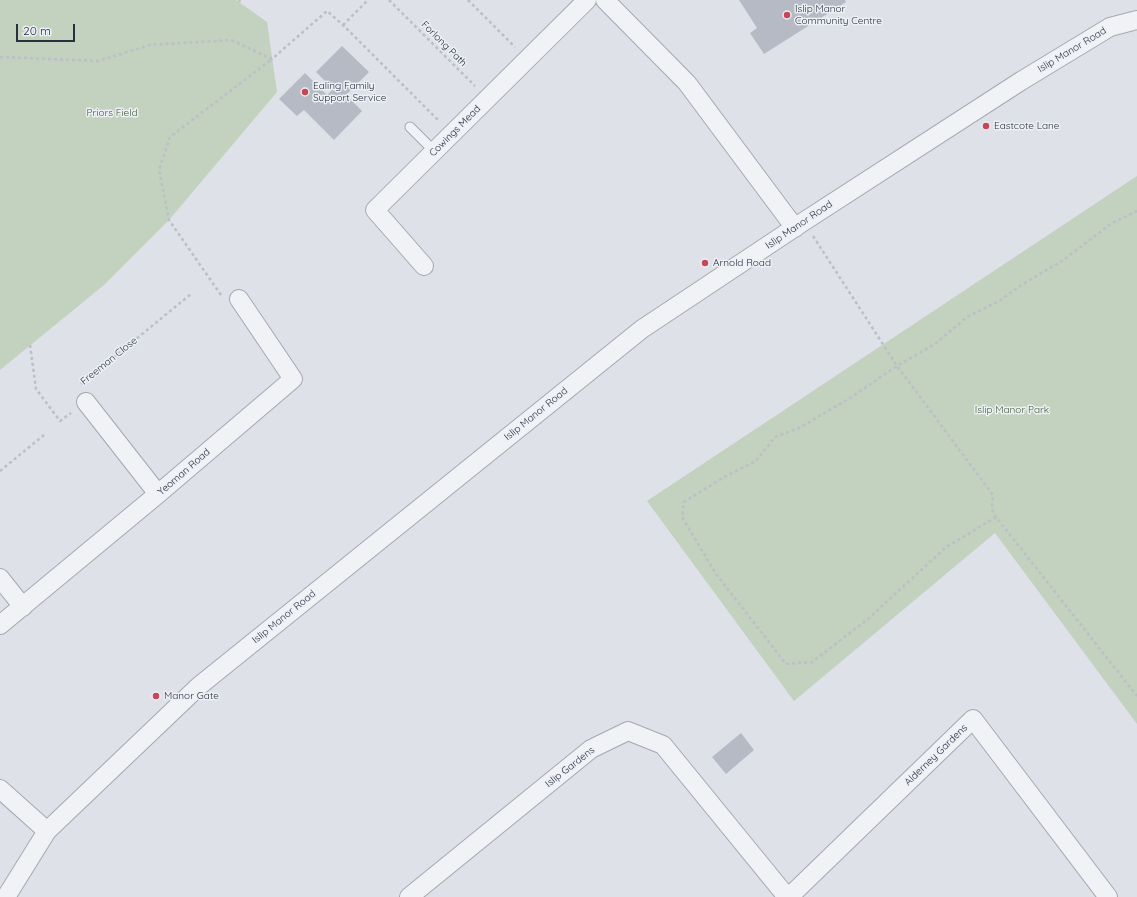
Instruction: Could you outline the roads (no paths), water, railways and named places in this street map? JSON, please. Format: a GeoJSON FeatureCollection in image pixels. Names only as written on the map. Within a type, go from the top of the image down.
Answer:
{"type":"FeatureCollection","features":[{"type":"Feature","properties":{"kind":"street","name":"Cowings Mead"},"geometry":{"type":"LineString","coordinates":[[424,266],[375,210],[587,0]]}},
{"type":"Feature","properties":{"kind":"street"},"geometry":{"type":"LineString","coordinates":[[605,0],[687,82],[799,225]]}},
{"type":"Feature","properties":{"kind":"street","name":"Islip Manor Road"},"geometry":{"type":"LineString","coordinates":[[6,897],[47,831],[199,686],[642,329],[799,225],[1040,69],[1110,27],[1137,20]]}},
{"type":"Feature","properties":{"kind":"street","name":"Yeoman Road"},"geometry":{"type":"LineString","coordinates":[[0,625],[158,494],[293,379],[239,299]]}},
{"type":"Feature","properties":{"kind":"street"},"geometry":{"type":"LineString","coordinates":[[86,402],[158,494]]}},
{"type":"Feature","properties":{"kind":"street"},"geometry":{"type":"LineString","coordinates":[[0,578],[23,607]]}},
{"type":"Feature","properties":{"kind":"street","name":"Alderney Gardens"},"geometry":{"type":"LineString","coordinates":[[788,897],[973,719],[1108,897]]}},
{"type":"Feature","properties":{"kind":"street","name":"Islip Gardens"},"geometry":{"type":"LineString","coordinates":[[409,897],[591,749],[628,731],[663,745],[788,897]]}},
{"type":"Feature","properties":{"kind":"street"},"geometry":{"type":"LineString","coordinates":[[0,789],[47,831]]}},
{"type":"Feature","properties":{"kind":"lane"},"geometry":{"type":"LineString","coordinates":[[410,127],[434,151]]}},
{"type":"Feature","properties":{"kind":"place","name":"Islip Manor Community Centre"},"geometry":{"type":"Point","coordinates":[787,15]}},
{"type":"Feature","properties":{"kind":"place","name":"Ealing Family Support Service"},"geometry":{"type":"Point","coordinates":[305,92]}},
{"type":"Feature","properties":{"kind":"place","name":"Eastcote Lane"},"geometry":{"type":"Point","coordinates":[986,126]}},
{"type":"Feature","properties":{"kind":"place","name":"Arnold Road"},"geometry":{"type":"Point","coordinates":[705,263]}},
{"type":"Feature","properties":{"kind":"place","name":"Manor Gate"},"geometry":{"type":"Point","coordinates":[156,696]}},
{"type":"Feature","properties":{"kind":"park label","name":"Priors Field"},"geometry":{"type":"Point","coordinates":[112,113]}},
{"type":"Feature","properties":{"kind":"park label","name":"Islip Manor Park"},"geometry":{"type":"Point","coordinates":[1012,410]}}]}
